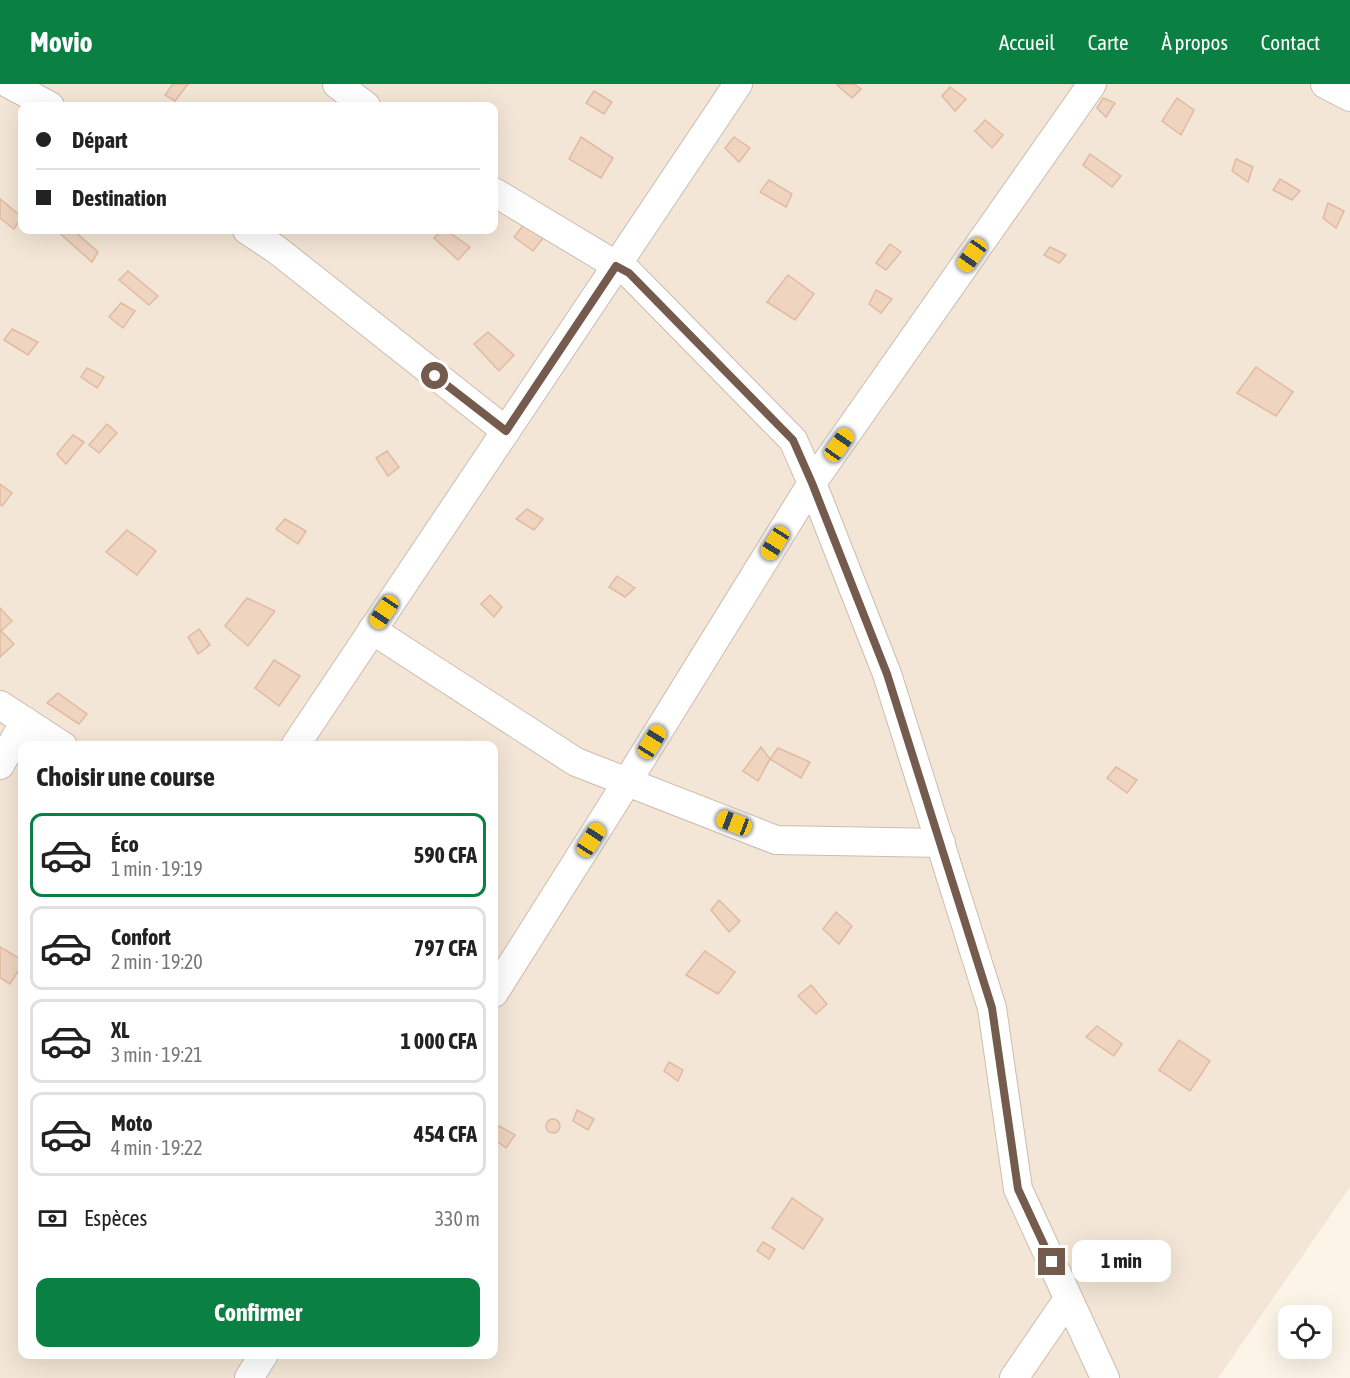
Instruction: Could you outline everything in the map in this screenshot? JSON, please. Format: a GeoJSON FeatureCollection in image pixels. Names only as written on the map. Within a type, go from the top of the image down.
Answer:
{"type":"FeatureCollection","features":[{"type":"Feature","properties":{"kind":"street"},"geometry":{"type":"LineString","coordinates":[[9,84],[43,102]]}},
{"type":"Feature","properties":{"kind":"street"},"geometry":{"type":"LineString","coordinates":[[337,84],[361,102]]}},
{"type":"Feature","properties":{"kind":"street"},"geometry":{"type":"LineString","coordinates":[[298,741],[738,84]]}},
{"type":"Feature","properties":{"kind":"street"},"geometry":{"type":"LineString","coordinates":[[498,987],[812,483],[1092,84]]}},
{"type":"Feature","properties":{"kind":"street"},"geometry":{"type":"LineString","coordinates":[[1325,84],[1350,97]]}},
{"type":"Feature","properties":{"kind":"street"},"geometry":{"type":"LineString","coordinates":[[498,194],[629,273],[793,440],[887,674],[992,1008],[1018,1189],[1105,1378]]}},
{"type":"Feature","properties":{"kind":"street"},"geometry":{"type":"LineString","coordinates":[[253,234],[277,250],[506,431]]}},
{"type":"Feature","properties":{"kind":"street"},"geometry":{"type":"LineString","coordinates":[[372,630],[576,762],[776,840],[941,843]]}},
{"type":"Feature","properties":{"kind":"street"},"geometry":{"type":"LineString","coordinates":[[0,705],[55,741]]}},
{"type":"Feature","properties":{"kind":"street"},"geometry":{"type":"LineString","coordinates":[[0,765],[25,721]]}},
{"type":"Feature","properties":{"kind":"street"},"geometry":{"type":"LineString","coordinates":[[1014,1378],[1068,1299]]}},
{"type":"Feature","properties":{"kind":"street"},"geometry":{"type":"LineString","coordinates":[[249,1378],[261,1359]]}},
{"type":"Feature","properties":{"kind":"shaded area"},"geometry":{"type":"Polygon","coordinates":[[[0,84],[1350,84],[1350,1187],[1218,1378],[0,1378],[0,84]]]}},
{"type":"Feature","properties":{"kind":"building"},"geometry":{"type":"Polygon","coordinates":[[[173,84],[188,84],[175,101],[165,95],[173,84]]]}},
{"type":"Feature","properties":{"kind":"building"},"geometry":{"type":"Polygon","coordinates":[[[838,84],[854,84],[861,89],[852,98],[838,84]]]}},
{"type":"Feature","properties":{"kind":"building"},"geometry":{"type":"Polygon","coordinates":[[[950,87],[966,99],[955,111],[942,96],[950,87]]]}},
{"type":"Feature","properties":{"kind":"building"},"geometry":{"type":"Polygon","coordinates":[[[594,91],[612,102],[604,114],[586,103],[594,91]]]}},
{"type":"Feature","properties":{"kind":"building"},"geometry":{"type":"Polygon","coordinates":[[[1103,98],[1115,103],[1106,117],[1097,108],[1103,98]]]}},
{"type":"Feature","properties":{"kind":"building"},"geometry":{"type":"Polygon","coordinates":[[[1177,98],[1194,110],[1181,135],[1162,121],[1177,98]]]}},
{"type":"Feature","properties":{"kind":"building"},"geometry":{"type":"Polygon","coordinates":[[[985,120],[1003,135],[992,148],[975,131],[985,120]]]}},
{"type":"Feature","properties":{"kind":"building"},"geometry":{"type":"Polygon","coordinates":[[[581,137],[613,158],[601,178],[569,159],[581,137]]]}},
{"type":"Feature","properties":{"kind":"building"},"geometry":{"type":"Polygon","coordinates":[[[734,137],[750,148],[739,162],[725,148],[734,137]]]}},
{"type":"Feature","properties":{"kind":"building"},"geometry":{"type":"Polygon","coordinates":[[[1090,154],[1121,176],[1112,187],[1083,165],[1090,154]]]}},
{"type":"Feature","properties":{"kind":"building"},"geometry":{"type":"Polygon","coordinates":[[[1236,159],[1253,167],[1248,182],[1232,171],[1236,159]]]}},
{"type":"Feature","properties":{"kind":"building"},"geometry":{"type":"Polygon","coordinates":[[[1280,179],[1300,191],[1292,200],[1273,190],[1280,179]]]}},
{"type":"Feature","properties":{"kind":"building"},"geometry":{"type":"Polygon","coordinates":[[[769,180],[792,194],[786,207],[760,192],[769,180]]]}},
{"type":"Feature","properties":{"kind":"building"},"geometry":{"type":"Polygon","coordinates":[[[0,199],[18,214],[18,223],[14,229],[0,218],[0,199]]]}},
{"type":"Feature","properties":{"kind":"building"},"geometry":{"type":"Polygon","coordinates":[[[1328,203],[1344,211],[1336,228],[1323,218],[1328,203]]]}},
{"type":"Feature","properties":{"kind":"building"},"geometry":{"type":"Polygon","coordinates":[[[524,224],[543,238],[533,251],[514,237],[524,224]]]}},
{"type":"Feature","properties":{"kind":"building"},"geometry":{"type":"Polygon","coordinates":[[[60,234],[78,234],[98,252],[92,262],[60,234]]]}},
{"type":"Feature","properties":{"kind":"building"},"geometry":{"type":"Polygon","coordinates":[[[438,234],[452,234],[470,247],[458,260],[434,238],[438,234]]]}},
{"type":"Feature","properties":{"kind":"building"},"geometry":{"type":"Polygon","coordinates":[[[890,244],[901,252],[886,270],[876,263],[890,244]]]}},
{"type":"Feature","properties":{"kind":"building"},"geometry":{"type":"Polygon","coordinates":[[[1050,247],[1066,255],[1059,263],[1044,255],[1050,247]]]}},
{"type":"Feature","properties":{"kind":"building"},"geometry":{"type":"Polygon","coordinates":[[[128,271],[158,296],[149,305],[119,280],[128,271]]]}},
{"type":"Feature","properties":{"kind":"building"},"geometry":{"type":"Polygon","coordinates":[[[788,275],[814,294],[795,320],[767,302],[788,275]]]}},
{"type":"Feature","properties":{"kind":"building"},"geometry":{"type":"Polygon","coordinates":[[[876,290],[892,299],[881,313],[869,304],[876,290]]]}},
{"type":"Feature","properties":{"kind":"building"},"geometry":{"type":"Polygon","coordinates":[[[121,303],[135,311],[123,328],[109,317],[121,303]]]}},
{"type":"Feature","properties":{"kind":"building"},"geometry":{"type":"Polygon","coordinates":[[[12,329],[38,342],[28,355],[4,340],[12,329]]]}},
{"type":"Feature","properties":{"kind":"building"},"geometry":{"type":"Polygon","coordinates":[[[488,332],[514,355],[499,371],[474,344],[488,332]]]}},
{"type":"Feature","properties":{"kind":"building"},"geometry":{"type":"Polygon","coordinates":[[[1256,367],[1293,392],[1276,416],[1237,393],[1256,367]]]}},
{"type":"Feature","properties":{"kind":"building"},"geometry":{"type":"Polygon","coordinates":[[[87,368],[104,377],[97,388],[81,377],[87,368]]]}},
{"type":"Feature","properties":{"kind":"building"},"geometry":{"type":"Polygon","coordinates":[[[107,424],[117,433],[99,453],[89,445],[107,424]]]}},
{"type":"Feature","properties":{"kind":"building"},"geometry":{"type":"Polygon","coordinates":[[[73,435],[84,442],[66,464],[57,454],[73,435]]]}},
{"type":"Feature","properties":{"kind":"building"},"geometry":{"type":"Polygon","coordinates":[[[387,451],[399,467],[388,476],[376,458],[387,451]]]}},
{"type":"Feature","properties":{"kind":"building"},"geometry":{"type":"Polygon","coordinates":[[[0,484],[12,493],[2,506],[0,505],[0,484]]]}},
{"type":"Feature","properties":{"kind":"building"},"geometry":{"type":"Polygon","coordinates":[[[527,509],[543,519],[534,530],[516,519],[527,509]]]}},
{"type":"Feature","properties":{"kind":"building"},"geometry":{"type":"Polygon","coordinates":[[[285,519],[306,531],[298,544],[276,529],[285,519]]]}},
{"type":"Feature","properties":{"kind":"building"},"geometry":{"type":"Polygon","coordinates":[[[127,530],[156,551],[137,575],[106,552],[127,530]]]}},
{"type":"Feature","properties":{"kind":"building"},"geometry":{"type":"Polygon","coordinates":[[[617,576],[635,588],[625,597],[609,587],[617,576]]]}},
{"type":"Feature","properties":{"kind":"building"},"geometry":{"type":"Polygon","coordinates":[[[490,595],[502,607],[494,617],[481,604],[490,595]]]}},
{"type":"Feature","properties":{"kind":"building"},"geometry":{"type":"Polygon","coordinates":[[[247,598],[275,611],[248,646],[225,626],[247,598]]]}},
{"type":"Feature","properties":{"kind":"building"},"geometry":{"type":"Polygon","coordinates":[[[0,608],[12,621],[1,631],[14,644],[0,657],[0,608]]]}},
{"type":"Feature","properties":{"kind":"building"},"geometry":{"type":"Polygon","coordinates":[[[199,629],[210,645],[198,654],[188,637],[199,629]]]}},
{"type":"Feature","properties":{"kind":"building"},"geometry":{"type":"Polygon","coordinates":[[[274,660],[300,676],[279,706],[255,688],[274,660]]]}},
{"type":"Feature","properties":{"kind":"building"},"geometry":{"type":"Polygon","coordinates":[[[58,693],[87,714],[79,724],[47,703],[58,693]]]}},
{"type":"Feature","properties":{"kind":"building"},"geometry":{"type":"Polygon","coordinates":[[[761,747],[770,759],[758,781],[743,771],[761,747]]]}},
{"type":"Feature","properties":{"kind":"building"},"geometry":{"type":"Polygon","coordinates":[[[778,748],[810,762],[801,778],[770,759],[778,748]]]}},
{"type":"Feature","properties":{"kind":"building"},"geometry":{"type":"Polygon","coordinates":[[[1116,767],[1137,780],[1127,793],[1107,778],[1116,767]]]}},
{"type":"Feature","properties":{"kind":"building"},"geometry":{"type":"Polygon","coordinates":[[[719,900],[740,921],[729,932],[711,910],[719,900]]]}},
{"type":"Feature","properties":{"kind":"building"},"geometry":{"type":"Polygon","coordinates":[[[836,912],[852,926],[839,944],[823,929],[836,912]]]}},
{"type":"Feature","properties":{"kind":"building"},"geometry":{"type":"Polygon","coordinates":[[[0,947],[18,958],[18,971],[10,984],[0,978],[0,947]]]}},
{"type":"Feature","properties":{"kind":"building"},"geometry":{"type":"Polygon","coordinates":[[[705,951],[735,972],[718,994],[686,975],[705,951]]]}},
{"type":"Feature","properties":{"kind":"building"},"geometry":{"type":"Polygon","coordinates":[[[811,985],[827,1004],[816,1014],[798,996],[811,985]]]}},
{"type":"Feature","properties":{"kind":"building"},"geometry":{"type":"Polygon","coordinates":[[[1097,1026],[1122,1044],[1114,1056],[1086,1037],[1097,1026]]]}},
{"type":"Feature","properties":{"kind":"building"},"geometry":{"type":"Polygon","coordinates":[[[1179,1040],[1210,1061],[1190,1091],[1159,1070],[1179,1040]]]}},
{"type":"Feature","properties":{"kind":"building"},"geometry":{"type":"Polygon","coordinates":[[[669,1062],[683,1070],[678,1081],[664,1071],[669,1062]]]}},
{"type":"Feature","properties":{"kind":"building"},"geometry":{"type":"Polygon","coordinates":[[[577,1110],[594,1119],[588,1130],[573,1121],[577,1110]]]}},
{"type":"Feature","properties":{"kind":"building"},"geometry":{"type":"Polygon","coordinates":[[[550,1119],[556,1119],[560,1126],[556,1133],[550,1133],[546,1129],[546,1123],[550,1119]]]}},
{"type":"Feature","properties":{"kind":"building"},"geometry":{"type":"Polygon","coordinates":[[[499,1126],[515,1135],[506,1148],[498,1142],[499,1126]]]}},
{"type":"Feature","properties":{"kind":"building"},"geometry":{"type":"Polygon","coordinates":[[[792,1198],[823,1219],[803,1249],[772,1228],[792,1198]]]}},
{"type":"Feature","properties":{"kind":"building"},"geometry":{"type":"Polygon","coordinates":[[[763,1242],[775,1249],[769,1259],[757,1251],[763,1242]]]}},
{"type":"Feature","properties":{"kind":"route"},"geometry":{"type":"LineString","coordinates":[[435,376],[506,431],[616,266],[629,273],[793,440],[887,674],[941,843],[992,1008],[1018,1189],[1052,1262]]}}]}
